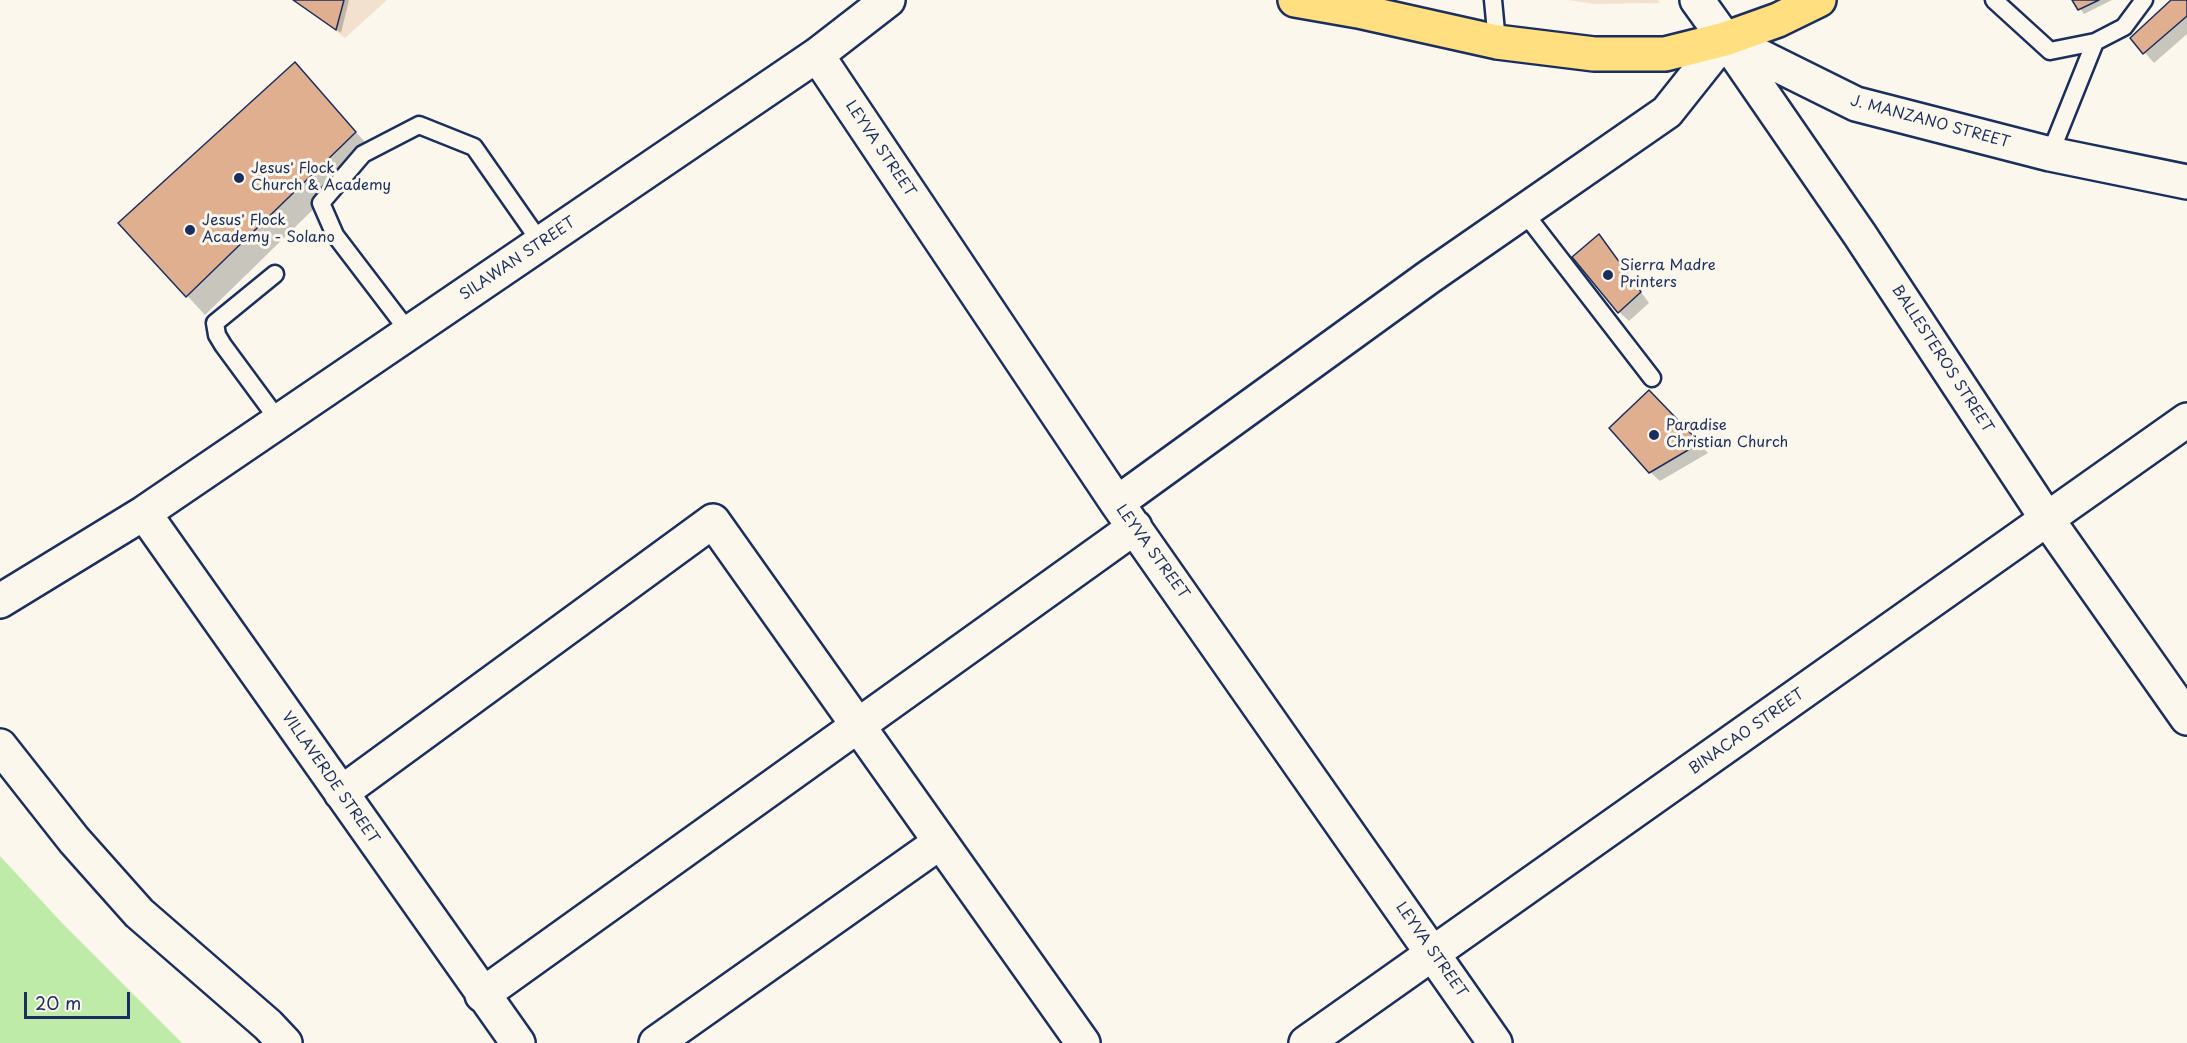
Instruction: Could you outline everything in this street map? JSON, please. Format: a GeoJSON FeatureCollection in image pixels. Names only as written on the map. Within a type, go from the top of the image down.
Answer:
{"type":"FeatureCollection","features":[{"type":"Feature","properties":{"kind":"main road"},"geometry":{"type":"LineString","coordinates":[[1295,0],[1358,10],[1497,42],[1594,54],[1665,54],[1725,39],[1778,20],[1819,0]]}},
{"type":"Feature","properties":{"kind":"street","name":"SILAWAN STREET"},"geometry":{"type":"LineString","coordinates":[[0,601],[144,513],[817,55],[888,0]]}},
{"type":"Feature","properties":{"kind":"street","name":"BALLESTEROS STREET"},"geometry":{"type":"LineString","coordinates":[[1698,0],[1860,235],[2047,519],[2187,718]]}},
{"type":"Feature","properties":{"kind":"street","name":"J. MANZANO STREET"},"geometry":{"type":"LineString","coordinates":[[1725,39],[1856,104],[2050,154],[2187,182]]}},
{"type":"Feature","properties":{"kind":"street"},"geometry":{"type":"LineString","coordinates":[[482,995],[856,725],[1523,211],[1666,112],[1725,39]]}},
{"type":"Feature","properties":{"kind":"street","name":"LEYVA STREET"},"geometry":{"type":"LineString","coordinates":[[817,55],[1126,515],[1495,1043]]}},
{"type":"Feature","properties":{"kind":"street","name":"BINACAO STREET"},"geometry":{"type":"LineString","coordinates":[[1306,1043],[1434,955],[2187,420]]}},
{"type":"Feature","properties":{"kind":"street","name":"VILLAVERDE STREET"},"geometry":{"type":"LineString","coordinates":[[144,513],[518,1043]]}},
{"type":"Feature","properties":{"kind":"street"},"geometry":{"type":"LineString","coordinates":[[340,793],[713,521],[939,843],[1083,1043]]}},
{"type":"Feature","properties":{"kind":"street"},"geometry":{"type":"LineString","coordinates":[[0,746],[74,840],[139,913],[268,1025],[285,1043]]}},
{"type":"Feature","properties":{"kind":"street"},"geometry":{"type":"LineString","coordinates":[[656,1043],[939,843]]}},
{"type":"Feature","properties":{"kind":"lane"},"geometry":{"type":"LineString","coordinates":[[1493,0],[1497,42]]}},
{"type":"Feature","properties":{"kind":"lane"},"geometry":{"type":"LineString","coordinates":[[1994,0],[2050,51],[2095,42],[2124,27],[2144,0]]}},
{"type":"Feature","properties":{"kind":"lane"},"geometry":{"type":"LineString","coordinates":[[2050,154],[2095,42]]}},
{"type":"Feature","properties":{"kind":"lane"},"geometry":{"type":"LineString","coordinates":[[409,332],[335,235],[321,202],[363,153],[419,125],[474,147],[541,243]]}},
{"type":"Feature","properties":{"kind":"lane"},"geometry":{"type":"LineString","coordinates":[[1523,211],[1652,378]]}},
{"type":"Feature","properties":{"kind":"lane"},"geometry":{"type":"LineString","coordinates":[[275,274],[216,323],[217,335],[223,345],[279,421]]}},
{"type":"Feature","properties":{"kind":"shaded area"},"geometry":{"type":"Polygon","coordinates":[[[293,0],[387,0],[345,38],[293,0]]]}},
{"type":"Feature","properties":{"kind":"shaded area"},"geometry":{"type":"Polygon","coordinates":[[[1568,0],[1658,0],[1660,3],[1595,4],[1568,0]]]}},
{"type":"Feature","properties":{"kind":"green space"},"geometry":{"type":"Polygon","coordinates":[[[0,856],[63,924],[182,1043],[0,1043],[0,856]]]}},
{"type":"Feature","properties":{"kind":"building"},"geometry":{"type":"Polygon","coordinates":[[[293,0],[344,0],[336,30],[293,0]]]}},
{"type":"Feature","properties":{"kind":"building"},"geometry":{"type":"Polygon","coordinates":[[[2072,0],[2099,0],[2078,10],[2072,0]]]}},
{"type":"Feature","properties":{"kind":"building"},"geometry":{"type":"Polygon","coordinates":[[[2171,0],[2187,0],[2187,16],[2143,54],[2130,38],[2171,0]]]}},
{"type":"Feature","properties":{"kind":"building","name":"Jesus' Flock Church & Academy"},"geometry":{"type":"Polygon","coordinates":[[[295,62],[356,132],[186,297],[118,223],[295,62]]]}},
{"type":"Feature","properties":{"kind":"building","name":"Sierra Madre Printers"},"geometry":{"type":"Polygon","coordinates":[[[1599,234],[1641,292],[1618,313],[1572,257],[1599,234]]]}},
{"type":"Feature","properties":{"kind":"building","name":"Paradise Christian Church"},"geometry":{"type":"Polygon","coordinates":[[[1649,390],[1700,443],[1649,473],[1609,428],[1649,390]]]}},
{"type":"Feature","properties":{"kind":"place","name":"Jesus' Flock Church & Academy"},"geometry":{"type":"Point","coordinates":[239,178]}},
{"type":"Feature","properties":{"kind":"place","name":"Jesus' Flock Academy - Solano"},"geometry":{"type":"Point","coordinates":[190,230]}},
{"type":"Feature","properties":{"kind":"place","name":"Sierra Madre Printers"},"geometry":{"type":"Point","coordinates":[1608,275]}},
{"type":"Feature","properties":{"kind":"place","name":"Paradise Christian Church"},"geometry":{"type":"Point","coordinates":[1654,435]}}]}
